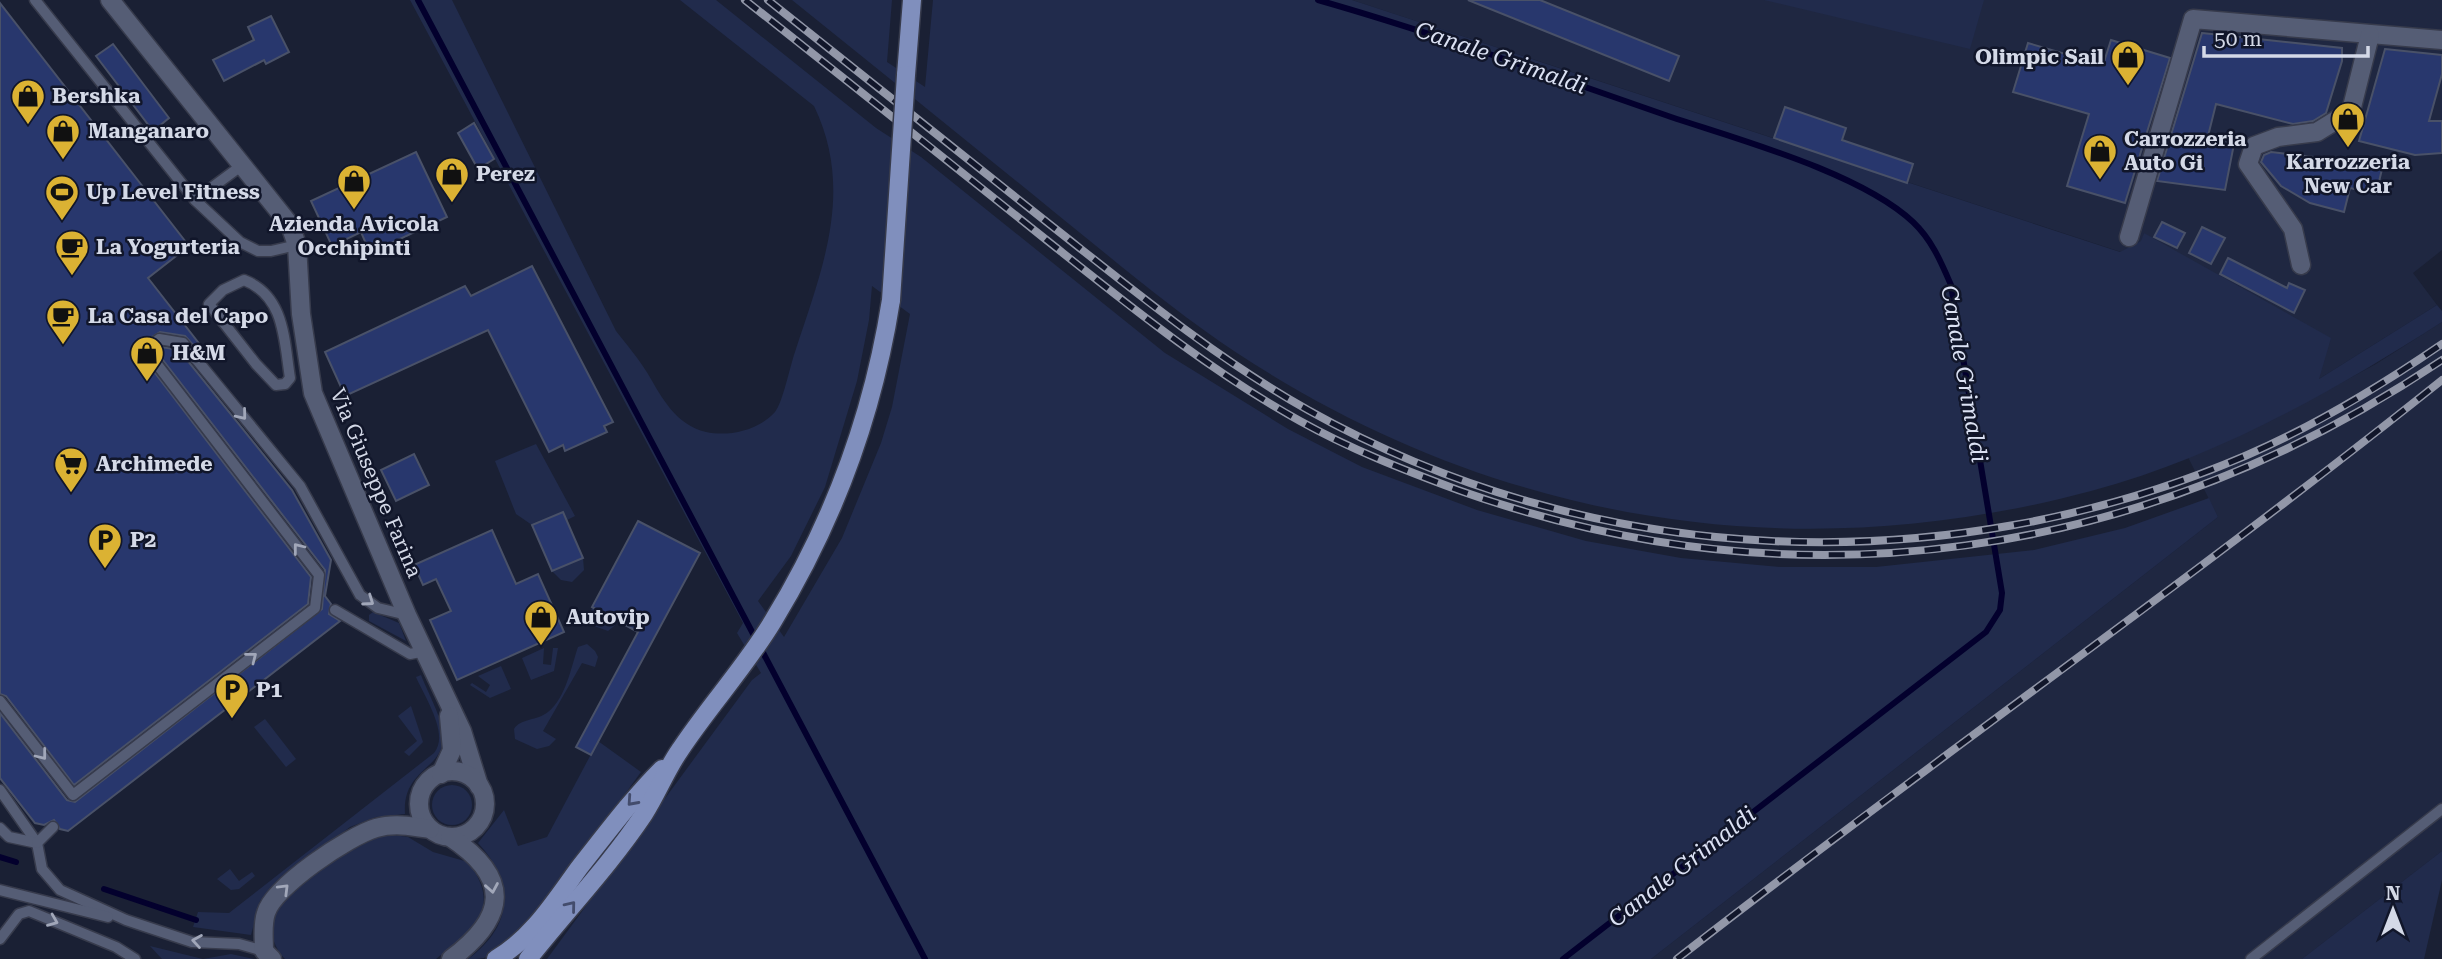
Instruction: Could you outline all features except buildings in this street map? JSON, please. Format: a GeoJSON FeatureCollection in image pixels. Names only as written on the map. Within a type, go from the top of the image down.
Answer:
{"type":"FeatureCollection","features":[{"type":"Feature","properties":{"kind":"main road"},"geometry":{"type":"LineString","coordinates":[[528,959],[644,814],[679,751],[773,622],[823,529],[845,480],[862,433],[883,352],[891,300],[912,0]]}},
{"type":"Feature","properties":{"kind":"main road"},"geometry":{"type":"LineString","coordinates":[[496,959],[511,950],[540,922],[629,803],[679,751]]}},
{"type":"Feature","properties":{"kind":"street","name":"Via Giuseppe Farina"},"geometry":{"type":"LineString","coordinates":[[110,0],[290,225],[297,245],[301,314],[313,393],[446,702]]}},
{"type":"Feature","properties":{"kind":"street"},"geometry":{"type":"LineString","coordinates":[[2129,237],[2193,19],[2442,40]]}},
{"type":"Feature","properties":{"kind":"street"},"geometry":{"type":"LineString","coordinates":[[2301,265],[2293,229],[2248,164],[2254,146],[2278,137],[2317,132],[2351,111],[2370,35]]}},
{"type":"Feature","properties":{"kind":"street"},"geometry":{"type":"LineString","coordinates":[[441,774],[452,751],[446,702]]}},
{"type":"Feature","properties":{"kind":"street"},"geometry":{"type":"LineString","coordinates":[[446,702],[463,731],[485,806],[478,825],[460,836],[450,837]]}},
{"type":"Feature","properties":{"kind":"street"},"geometry":{"type":"LineString","coordinates":[[430,829],[419,809],[420,798],[431,779],[441,774],[462,773],[479,786]]}},
{"type":"Feature","properties":{"kind":"street"},"geometry":{"type":"LineString","coordinates":[[268,955],[266,911],[281,889],[359,834],[399,824],[430,829],[450,837],[480,861],[491,879],[494,894],[492,915],[484,931],[451,959]]}},
{"type":"Feature","properties":{"kind":"lane"},"geometry":{"type":"LineString","coordinates":[[35,0],[195,200],[240,242],[258,251],[297,245]]}},
{"type":"Feature","properties":{"kind":"lane"},"geometry":{"type":"LineString","coordinates":[[195,200],[241,166]]}},
{"type":"Feature","properties":{"kind":"lane"},"geometry":{"type":"LineString","coordinates":[[244,280],[261,287],[281,315],[290,378],[285,384],[276,385],[209,304],[223,290],[244,280]]}},
{"type":"Feature","properties":{"kind":"lane"},"geometry":{"type":"LineString","coordinates":[[281,315],[301,314]]}},
{"type":"Feature","properties":{"kind":"lane"},"geometry":{"type":"LineString","coordinates":[[0,701],[73,795],[316,608],[319,575],[146,350],[159,339],[183,343],[300,486],[360,595],[378,608],[407,615]]}},
{"type":"Feature","properties":{"kind":"lane"},"geometry":{"type":"LineString","coordinates":[[335,610],[410,654],[425,651]]}},
{"type":"Feature","properties":{"kind":"lane"},"geometry":{"type":"LineString","coordinates":[[0,790],[37,843],[42,869],[60,890],[126,920],[191,942],[239,944],[268,955]]}},
{"type":"Feature","properties":{"kind":"lane"},"geometry":{"type":"LineString","coordinates":[[2251,959],[2442,809]]}},
{"type":"Feature","properties":{"kind":"lane"},"geometry":{"type":"LineString","coordinates":[[37,843],[53,827]]}},
{"type":"Feature","properties":{"kind":"lane"},"geometry":{"type":"LineString","coordinates":[[0,828],[9,837],[37,843]]}},
{"type":"Feature","properties":{"kind":"lane"},"geometry":{"type":"LineString","coordinates":[[3,888],[87,913],[126,920]]}},
{"type":"Feature","properties":{"kind":"lane"},"geometry":{"type":"LineString","coordinates":[[0,939],[19,914],[29,911],[116,947],[135,959]]}},
{"type":"Feature","properties":{"kind":"shaded area"},"geometry":{"type":"Polygon","coordinates":[[[410,0],[452,0],[616,331],[678,417],[706,432],[724,434],[752,428],[768,418],[778,407],[824,260],[833,199],[832,169],[826,138],[814,106],[680,0],[716,0],[876,128],[921,157],[1165,353],[1288,429],[1362,467],[1477,510],[1586,541],[1681,558],[1781,567],[1876,567],[2034,550],[2125,528],[2209,498],[2218,517],[1651,959],[547,959],[752,680],[761,673],[737,633],[743,623],[410,0]],[[872,286],[869,320],[857,381],[825,487],[791,556],[758,601],[784,637],[842,538],[881,443],[892,407],[910,314],[872,286]]]}},
{"type":"Feature","properties":{"kind":"shaded area"},"geometry":{"type":"Polygon","coordinates":[[[792,0],[892,0],[887,62],[925,87],[933,0],[1352,0],[2120,252],[2141,241],[2144,233],[2331,338],[2319,379],[2437,305],[2442,311],[2442,322],[2359,373],[2273,420],[2183,460],[2091,491],[1979,515],[1868,527],[1758,527],[1649,516],[1542,492],[1438,458],[1336,411],[1237,353],[1143,284],[792,0]]]}},
{"type":"Feature","properties":{"kind":"shaded area"},"geometry":{"type":"Polygon","coordinates":[[[1352,0],[2442,0],[2442,250],[2413,273],[2437,305],[2319,379],[2144,233],[2142,241],[2121,252],[1352,0]]]}},
{"type":"Feature","properties":{"kind":"shaded area"},"geometry":{"type":"Polygon","coordinates":[[[1764,0],[1984,0],[1970,49],[1764,0]]]}},
{"type":"Feature","properties":{"kind":"shaded area"},"geometry":{"type":"Polygon","coordinates":[[[2442,322],[2442,851],[2302,959],[1651,959],[2218,517],[2188,457],[2272,420],[2376,364],[2442,322]]]}},
{"type":"Feature","properties":{"kind":"shaded area"},"geometry":{"type":"Polygon","coordinates":[[[536,444],[575,516],[567,520],[563,512],[532,525],[516,514],[495,461],[536,444]]]}},
{"type":"Feature","properties":{"kind":"shaded area"},"geometry":{"type":"Polygon","coordinates":[[[583,558],[584,570],[572,582],[561,580],[552,571],[583,558]]]}},
{"type":"Feature","properties":{"kind":"shaded area"},"geometry":{"type":"Polygon","coordinates":[[[592,607],[619,622],[608,631],[594,626],[590,618],[592,607]]]}},
{"type":"Feature","properties":{"kind":"shaded area"},"geometry":{"type":"Polygon","coordinates":[[[373,612],[399,623],[406,641],[369,621],[369,615],[373,612]]]}},
{"type":"Feature","properties":{"kind":"shaded area"},"geometry":{"type":"Polygon","coordinates":[[[587,644],[598,657],[595,667],[582,663],[543,731],[556,739],[549,746],[537,749],[515,739],[514,729],[517,725],[544,715],[554,706],[567,682],[578,647],[587,644]]]}},
{"type":"Feature","properties":{"kind":"shaded area"},"geometry":{"type":"Polygon","coordinates":[[[544,648],[543,664],[551,665],[553,648],[558,648],[554,671],[531,680],[522,658],[544,648]]]}},
{"type":"Feature","properties":{"kind":"shaded area"},"geometry":{"type":"Polygon","coordinates":[[[501,666],[511,689],[490,698],[470,685],[472,683],[486,692],[490,685],[478,676],[501,666]]]}},
{"type":"Feature","properties":{"kind":"shaded area"},"geometry":{"type":"Polygon","coordinates":[[[421,675],[442,729],[442,747],[410,787],[405,814],[376,817],[350,827],[274,885],[260,901],[251,935],[193,927],[198,912],[229,913],[434,753],[439,736],[434,715],[416,677],[421,675]]]}},
{"type":"Feature","properties":{"kind":"shaded area"},"geometry":{"type":"Polygon","coordinates":[[[411,706],[423,742],[409,756],[404,752],[417,741],[398,716],[411,706]]]}},
{"type":"Feature","properties":{"kind":"shaded area"},"geometry":{"type":"Polygon","coordinates":[[[265,719],[296,759],[286,767],[254,727],[265,719]]]}},
{"type":"Feature","properties":{"kind":"shaded area"},"geometry":{"type":"Polygon","coordinates":[[[598,741],[641,772],[545,903],[523,927],[502,947],[484,958],[468,959],[494,933],[504,904],[499,873],[478,843],[504,810],[518,846],[547,837],[598,741]]]}},
{"type":"Feature","properties":{"kind":"shaded area"},"geometry":{"type":"Polygon","coordinates":[[[452,785],[460,786],[466,791],[471,797],[471,813],[466,819],[460,824],[452,825],[444,824],[438,819],[433,813],[432,805],[433,797],[438,791],[444,786],[452,785]]]}},
{"type":"Feature","properties":{"kind":"shaded area"},"geometry":{"type":"Polygon","coordinates":[[[387,834],[408,837],[433,852],[468,862],[483,892],[483,905],[472,928],[436,959],[285,959],[276,946],[273,935],[274,919],[281,907],[323,869],[387,834]]]}},
{"type":"Feature","properties":{"kind":"shaded area"},"geometry":{"type":"Polygon","coordinates":[[[2442,851],[2442,880],[2424,959],[2302,959],[2442,851]]]}},
{"type":"Feature","properties":{"kind":"shaded area"},"geometry":{"type":"Polygon","coordinates":[[[230,869],[239,881],[252,872],[255,876],[239,889],[231,890],[217,879],[230,869]]]}},
{"type":"Feature","properties":{"kind":"shaded area"},"geometry":{"type":"Polygon","coordinates":[[[150,946],[203,959],[162,959],[150,946]]]}},
{"type":"Feature","properties":{"kind":"shaded area"},"geometry":{"type":"Polygon","coordinates":[[[231,954],[254,959],[203,959],[231,954]]]}},
{"type":"Feature","properties":{"kind":"waterway"},"geometry":{"type":"LineString","coordinates":[[418,0],[925,959]]}},
{"type":"Feature","properties":{"kind":"waterway","name":"Canale Grimaldi"},"geometry":{"type":"LineString","coordinates":[[1318,0],[1495,56],[1764,147],[1832,173],[1891,204],[1913,222],[1931,244],[1951,285],[2002,593],[2000,610],[1986,632],[1563,959]]}},
{"type":"Feature","properties":{"kind":"waterway"},"geometry":{"type":"LineString","coordinates":[[0,857],[16,862]]}},
{"type":"Feature","properties":{"kind":"waterway"},"geometry":{"type":"LineString","coordinates":[[104,889],[196,920]]}},
{"type":"Feature","properties":{"kind":"railway"},"geometry":{"type":"LineString","coordinates":[[745,0],[1137,311],[1200,358],[1266,401],[1338,441],[1418,475],[1458,490],[1586,527],[1713,549],[1840,555],[1966,545],[2089,521],[2210,482],[2328,428],[2442,360]]}},
{"type":"Feature","properties":{"kind":"railway"},"geometry":{"type":"LineString","coordinates":[[768,0],[1143,297],[1274,390],[1308,410],[1418,463],[1533,503],[1651,529],[1771,541],[1892,540],[2013,525],[2131,497],[2245,456],[2346,405],[2442,344]]}},
{"type":"Feature","properties":{"kind":"railway"},"geometry":{"type":"LineString","coordinates":[[1677,959],[2252,527],[2442,380]]}},
{"type":"Feature","properties":{"kind":"place","name":"Olimpic Sail"},"geometry":{"type":"Point","coordinates":[2128,87]}},
{"type":"Feature","properties":{"kind":"place","name":"Bershka"},"geometry":{"type":"Point","coordinates":[28,126]}},
{"type":"Feature","properties":{"kind":"place","name":"Karrozzeria New Car"},"geometry":{"type":"Point","coordinates":[2348,149]}},
{"type":"Feature","properties":{"kind":"place","name":"Manganaro"},"geometry":{"type":"Point","coordinates":[63,161]}},
{"type":"Feature","properties":{"kind":"place","name":"Carrozzeria Auto Gi"},"geometry":{"type":"Point","coordinates":[2100,181]}},
{"type":"Feature","properties":{"kind":"place","name":"Perez"},"geometry":{"type":"Point","coordinates":[452,204]}},
{"type":"Feature","properties":{"kind":"place","name":"Azienda Avicola Occhipinti"},"geometry":{"type":"Point","coordinates":[354,211]}},
{"type":"Feature","properties":{"kind":"place","name":"Up Level Fitness"},"geometry":{"type":"Point","coordinates":[62,222]}},
{"type":"Feature","properties":{"kind":"place","name":"La Yogurteria"},"geometry":{"type":"Point","coordinates":[72,277]}},
{"type":"Feature","properties":{"kind":"place","name":"La Casa del Capo"},"geometry":{"type":"Point","coordinates":[63,346]}},
{"type":"Feature","properties":{"kind":"place","name":"H&M"},"geometry":{"type":"Point","coordinates":[147,383]}},
{"type":"Feature","properties":{"kind":"place","name":"Archimede"},"geometry":{"type":"Point","coordinates":[71,494]}},
{"type":"Feature","properties":{"kind":"place","name":"P2"},"geometry":{"type":"Point","coordinates":[105,570]}},
{"type":"Feature","properties":{"kind":"place","name":"Autovip"},"geometry":{"type":"Point","coordinates":[541,647]}},
{"type":"Feature","properties":{"kind":"place","name":"P1"},"geometry":{"type":"Point","coordinates":[232,720]}}]}
